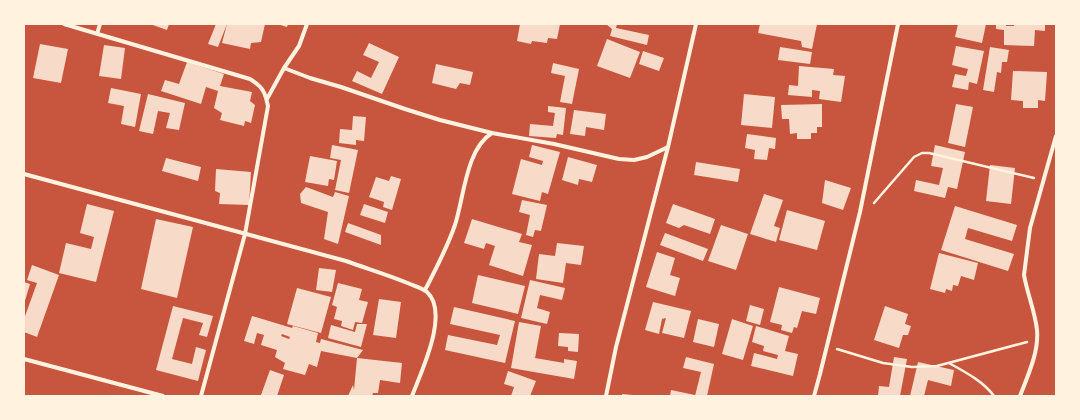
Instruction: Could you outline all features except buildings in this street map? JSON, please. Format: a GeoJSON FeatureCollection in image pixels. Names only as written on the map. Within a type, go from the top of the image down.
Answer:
{"type":"FeatureCollection","features":[{"type":"Feature","properties":{"kind":"street"},"geometry":{"type":"LineString","coordinates":[[64,24],[250,79],[264,91],[267,99],[268,106],[245,234],[201,396]]}},
{"type":"Feature","properties":{"kind":"street"},"geometry":{"type":"LineString","coordinates":[[97,34],[100,24]]}},
{"type":"Feature","properties":{"kind":"street"},"geometry":{"type":"LineString","coordinates":[[267,99],[284,68],[299,46],[307,24]]}},
{"type":"Feature","properties":{"kind":"street"},"geometry":{"type":"LineString","coordinates":[[606,396],[616,347],[668,148],[696,24]]}},
{"type":"Feature","properties":{"kind":"street"},"geometry":{"type":"LineString","coordinates":[[814,396],[860,212],[898,24]]}},
{"type":"Feature","properties":{"kind":"street"},"geometry":{"type":"LineString","coordinates":[[284,68],[310,78],[440,120],[492,133],[554,144],[619,159],[634,160],[647,157],[668,148]]}},
{"type":"Feature","properties":{"kind":"street"},"geometry":{"type":"LineString","coordinates":[[425,290],[441,259],[454,225],[471,163],[479,144],[485,137],[492,133]]}},
{"type":"Feature","properties":{"kind":"street"},"geometry":{"type":"LineString","coordinates":[[1020,396],[1031,366],[1038,339],[1032,305],[1024,275],[1030,228],[1056,136]]}},
{"type":"Feature","properties":{"kind":"street"},"geometry":{"type":"LineString","coordinates":[[24,174],[346,261],[391,276],[425,290],[433,298],[435,330],[429,354],[412,396]]}},
{"type":"Feature","properties":{"kind":"street"},"geometry":{"type":"LineString","coordinates":[[24,359],[163,396]]}},
{"type":"Feature","properties":{"kind":"path"},"geometry":{"type":"LineString","coordinates":[[872,204],[914,156],[922,153],[958,159],[1044,181]]}},
{"type":"Feature","properties":{"kind":"path"},"geometry":{"type":"LineString","coordinates":[[827,346],[883,363],[912,367],[936,366],[1038,339]]}},
{"type":"Feature","properties":{"kind":"path"},"geometry":{"type":"LineString","coordinates":[[949,362],[967,373],[988,389],[994,396]]}}]}
